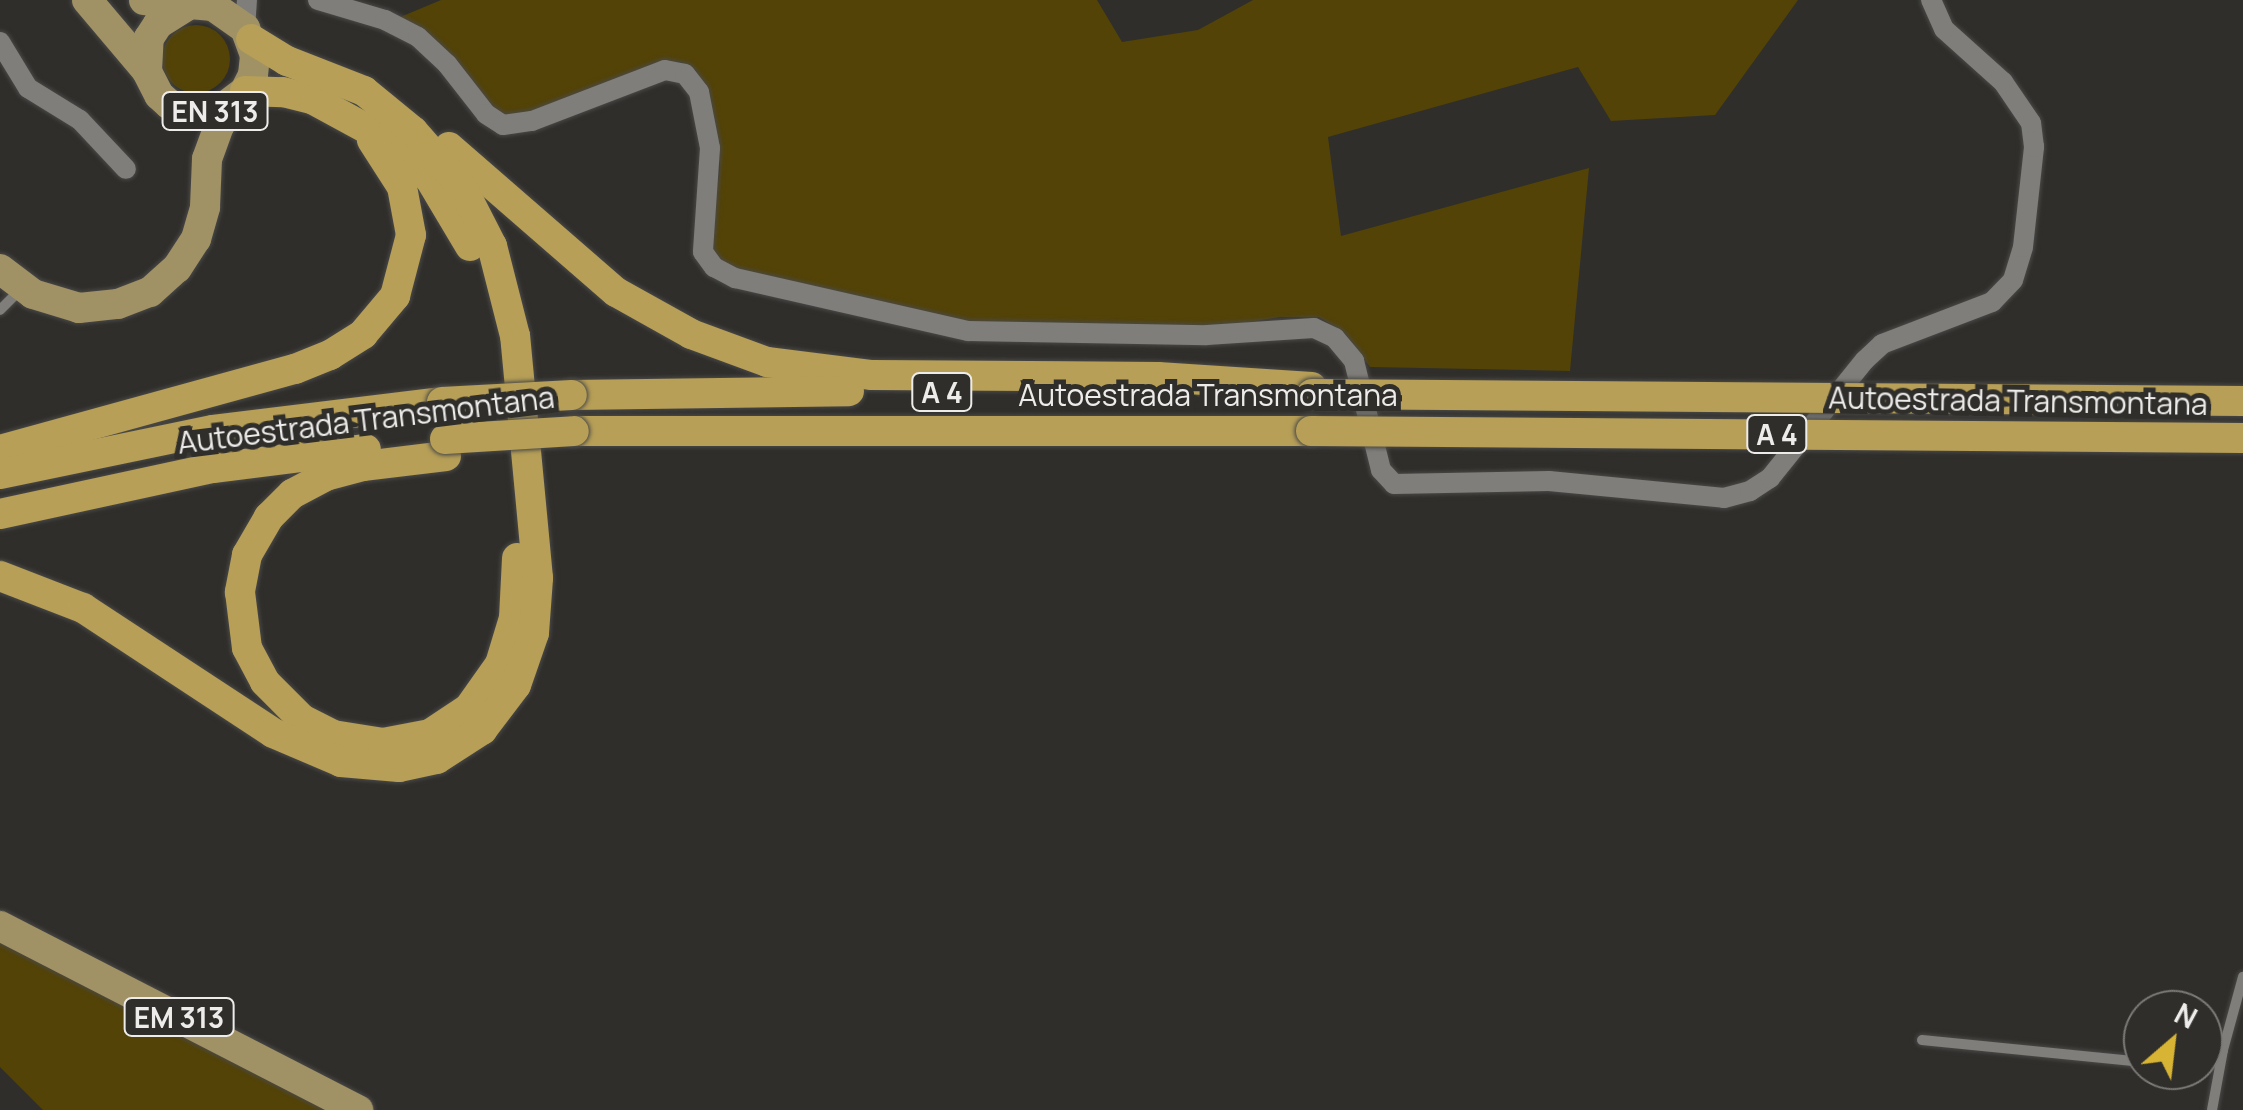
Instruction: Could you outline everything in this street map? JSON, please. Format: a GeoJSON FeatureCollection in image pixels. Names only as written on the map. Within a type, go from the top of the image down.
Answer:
{"type":"FeatureCollection","features":[{"type":"Feature","properties":{"kind":"highway"},"geometry":{"type":"LineString","coordinates":[[247,22],[287,60],[412,115],[616,292],[691,334],[767,362],[872,375],[1158,377],[1312,391]]}},
{"type":"Feature","properties":{"kind":"highway"},"geometry":{"type":"LineString","coordinates":[[0,576],[82,608],[273,733],[341,762],[399,767],[436,759],[482,730],[506,702],[530,649],[538,578],[515,336],[506,292],[492,246],[462,187],[427,144],[364,92]]}},
{"type":"Feature","properties":{"kind":"highway"},"geometry":{"type":"LineString","coordinates":[[240,96],[293,94],[344,115],[391,142],[420,168],[456,217],[473,252],[488,297],[500,367],[518,587],[506,651],[482,694],[456,719],[416,740],[384,744],[349,740],[319,729],[278,698],[247,648],[240,592],[252,544],[284,500],[326,476],[446,448]]}},
{"type":"Feature","properties":{"kind":"highway"},"geometry":{"type":"LineString","coordinates":[[0,450],[294,370],[342,349],[372,326],[394,296],[405,271],[411,235],[409,209],[384,154],[344,115]]}},
{"type":"Feature","properties":{"kind":"highway","name":"Autoestrada Transmontana"},"geometry":{"type":"LineString","coordinates":[[0,474],[213,430],[442,402],[572,395],[706,391],[1312,391],[2243,401]]}},
{"type":"Feature","properties":{"kind":"highway","name":"Autoestrada Transmontana"},"geometry":{"type":"LineString","coordinates":[[0,514],[212,468],[574,439],[1108,430],[2243,438]]}},
{"type":"Feature","properties":{"kind":"main road","name":"EN 313"},"geometry":{"type":"LineString","coordinates":[[88,0],[146,71],[151,84],[194,132],[207,159]]}},
{"type":"Feature","properties":{"kind":"main road"},"geometry":{"type":"LineString","coordinates":[[144,0],[196,4],[226,11],[247,22]]}},
{"type":"Feature","properties":{"kind":"main road","name":"EN 313"},"geometry":{"type":"LineString","coordinates":[[146,71],[149,38],[158,24],[196,4]]}},
{"type":"Feature","properties":{"kind":"main road","name":"EN 313"},"geometry":{"type":"LineString","coordinates":[[7,289],[79,308],[118,304],[150,292],[177,268],[199,230],[207,159],[219,126],[252,75],[247,22]]}},
{"type":"Feature","properties":{"kind":"main road","name":"EN 313"},"geometry":{"type":"LineString","coordinates":[[169,104],[202,114],[240,96]]}},
{"type":"Feature","properties":{"kind":"main road","name":"EM 313"},"geometry":{"type":"LineString","coordinates":[[0,926],[358,1110]]}},
{"type":"Feature","properties":{"kind":"street"},"geometry":{"type":"LineString","coordinates":[[318,0],[398,25],[418,37],[447,64],[486,114],[503,126],[540,119],[661,71],[685,74],[699,92],[710,148],[703,252],[714,267],[735,278],[968,331],[1207,335],[1314,328],[1335,338],[1354,361],[1381,470],[1394,484],[1549,481],[1724,498],[1750,491],[1770,478],[1882,344],[1992,302],[2013,280],[2025,230],[2034,147],[2031,124],[2003,82],[1944,29],[1931,0]]}},
{"type":"Feature","properties":{"kind":"street"},"geometry":{"type":"LineString","coordinates":[[0,42],[28,88],[80,120],[126,169]]}},
{"type":"Feature","properties":{"kind":"lane"},"geometry":{"type":"LineString","coordinates":[[2223,1050],[2243,977]]}},
{"type":"Feature","properties":{"kind":"lane"},"geometry":{"type":"LineString","coordinates":[[1922,1040],[2123,1060]]}},
{"type":"Feature","properties":{"kind":"shaded area"},"geometry":{"type":"Polygon","coordinates":[[[441,0],[1097,0],[1122,42],[1198,30],[1253,0],[1798,0],[1715,115],[1611,121],[1578,67],[1328,137],[1341,236],[1589,168],[1570,371],[1370,367],[1345,333],[1319,317],[1280,317],[1226,326],[986,326],[726,267],[713,256],[711,237],[720,167],[714,115],[696,71],[681,62],[667,62],[526,117],[502,117],[398,18],[441,0]]]}},
{"type":"Feature","properties":{"kind":"shaded area"},"geometry":{"type":"Polygon","coordinates":[[[196,25],[209,27],[220,35],[228,46],[228,72],[220,83],[209,91],[196,93],[183,91],[172,83],[164,72],[162,59],[164,46],[172,35],[183,27],[196,25]]]}},
{"type":"Feature","properties":{"kind":"shaded area"},"geometry":{"type":"Polygon","coordinates":[[[0,937],[337,1110],[43,1110],[0,1067],[0,937]]]}}]}
